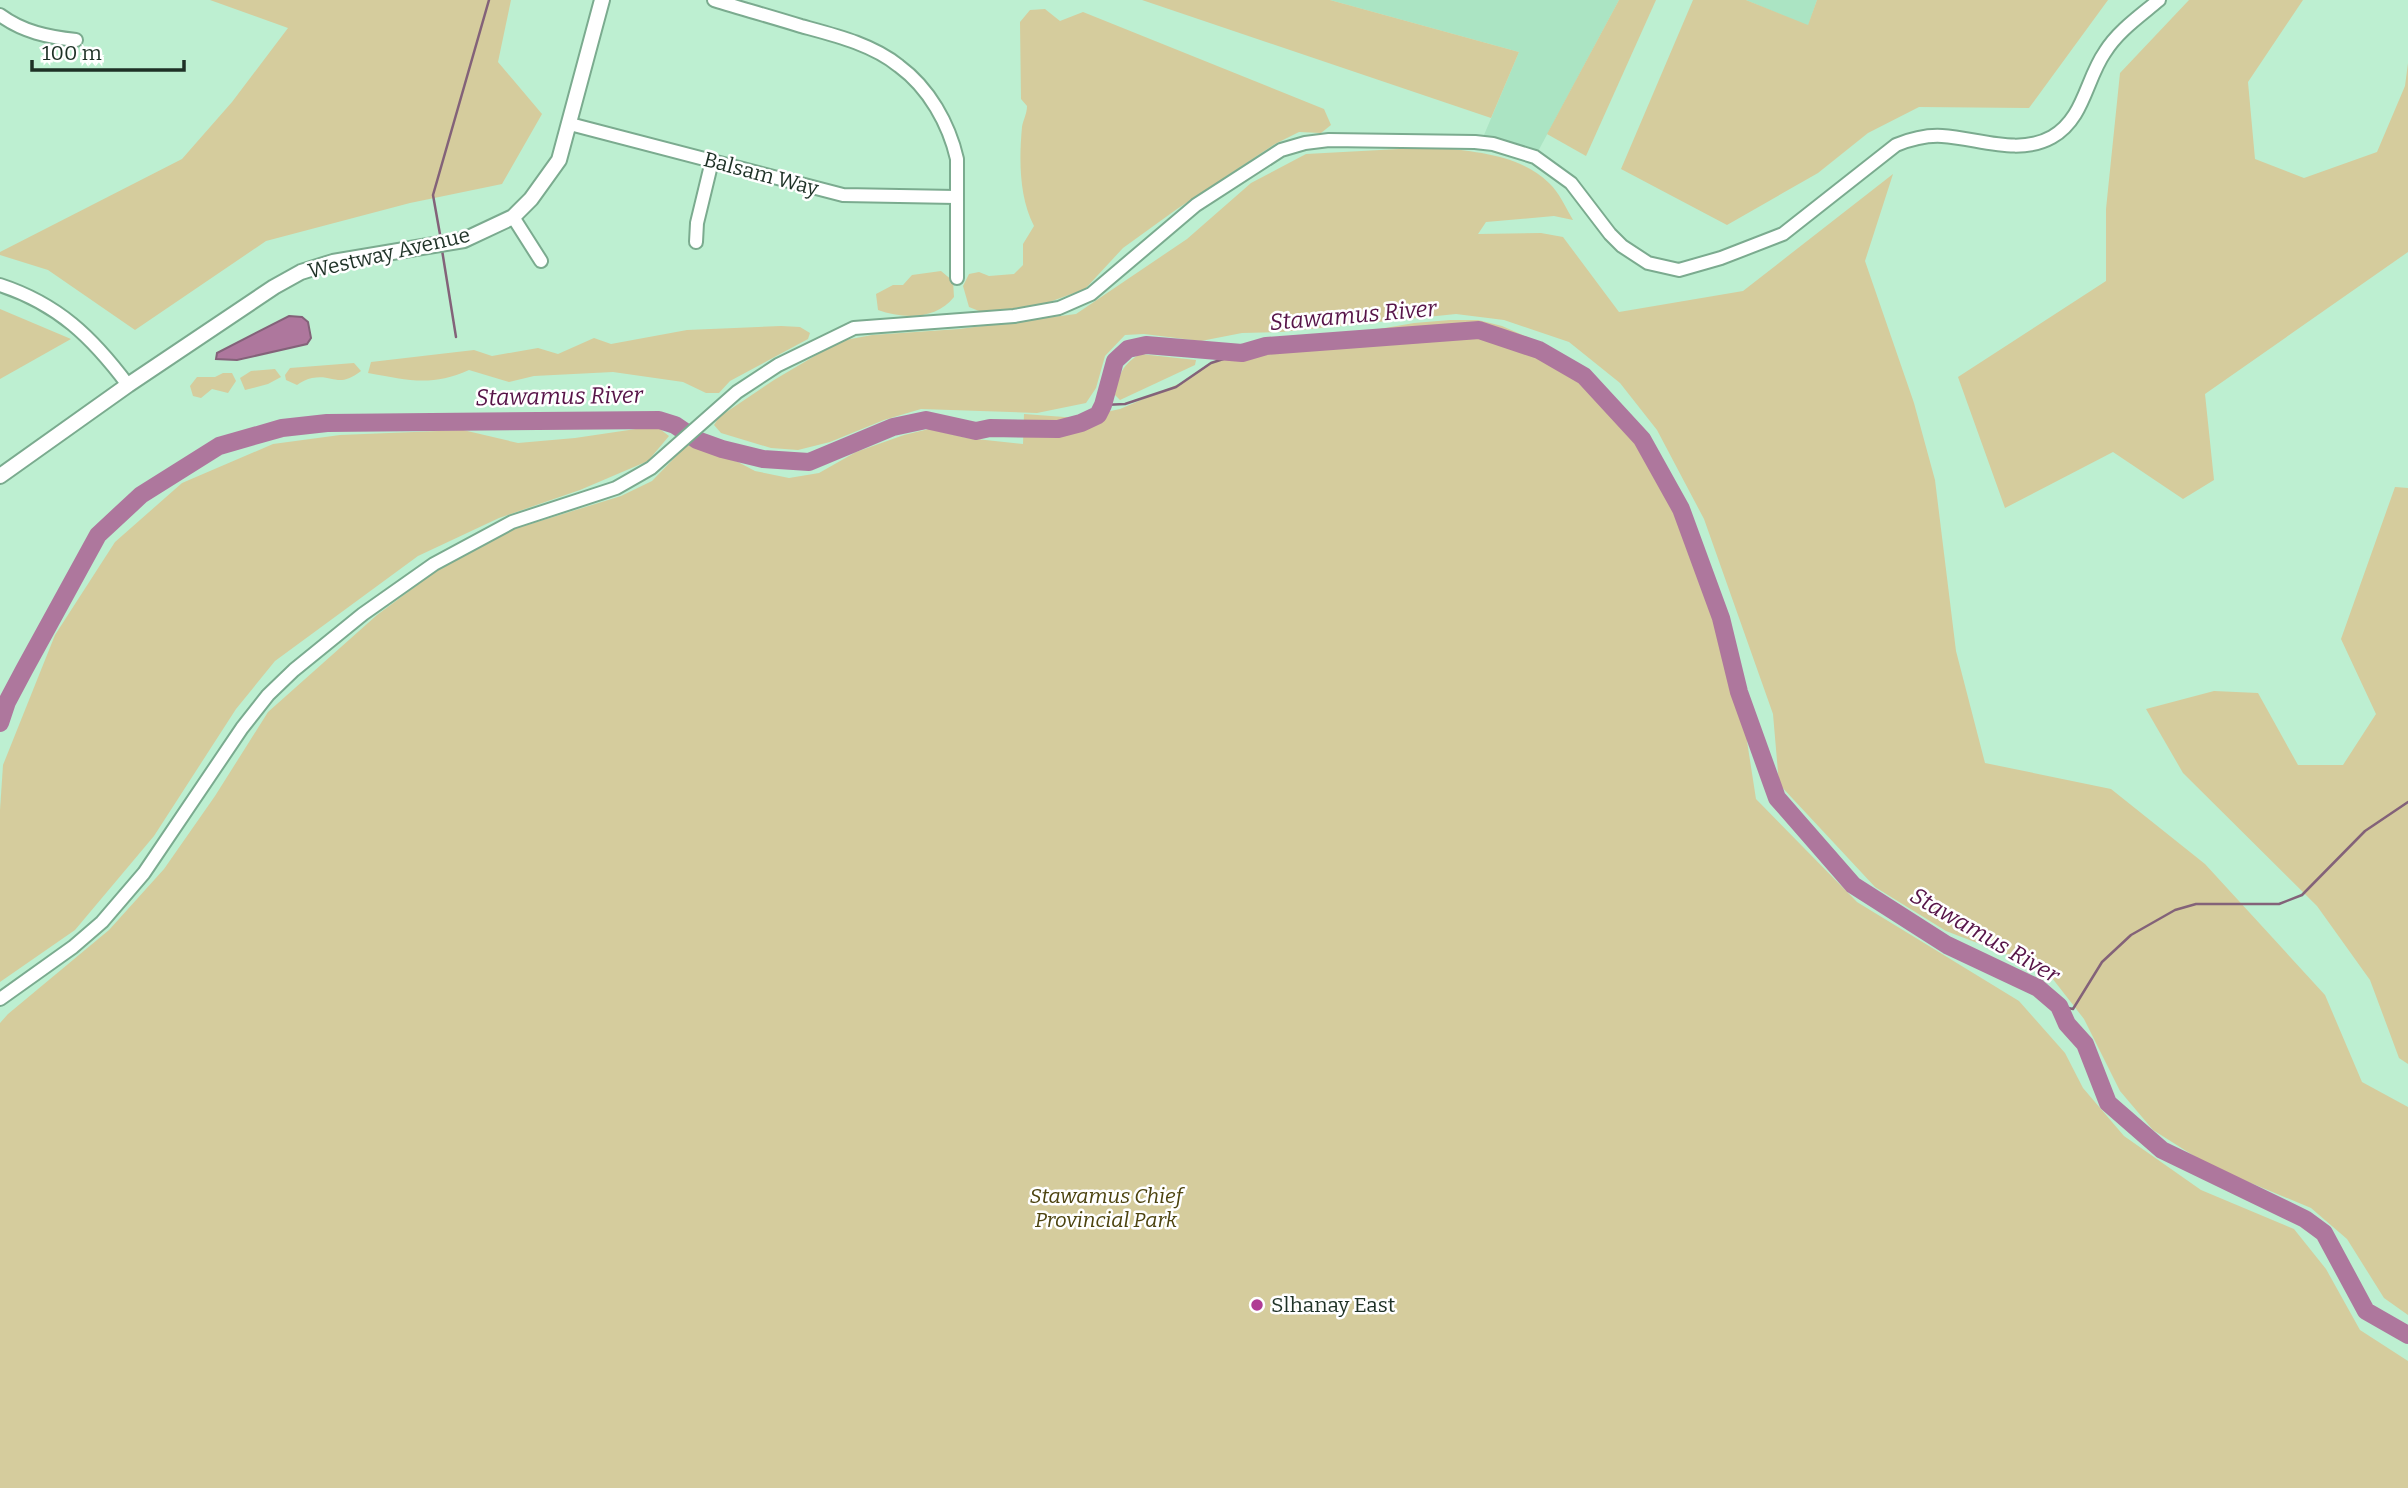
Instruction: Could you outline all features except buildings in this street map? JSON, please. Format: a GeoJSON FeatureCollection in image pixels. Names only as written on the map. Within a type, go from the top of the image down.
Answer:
{"type":"FeatureCollection","features":[{"type":"Feature","properties":{"kind":"street","name":"Westway Avenue"},"geometry":{"type":"LineString","coordinates":[[0,476],[128,385],[274,287],[301,272],[343,260],[464,240],[513,217],[531,199],[559,160],[602,0]]}},
{"type":"Feature","properties":{"kind":"street"},"geometry":{"type":"LineString","coordinates":[[714,0],[840,37],[898,64],[917,81],[933,101],[953,142],[957,159],[957,278]]}},
{"type":"Feature","properties":{"kind":"street"},"geometry":{"type":"LineString","coordinates":[[0,999],[73,947],[102,922],[144,873],[242,728],[268,695],[294,670],[363,614],[434,565],[512,522],[616,488],[651,468],[702,420],[737,392],[778,365],[854,328],[1014,316],[1059,308],[1091,294],[1196,205],[1281,150],[1329,140],[1484,143],[1535,157],[1571,184],[1622,246],[1648,262],[1679,270],[1721,258],[1783,234],[1896,145],[1909,140],[1942,136],[2011,145],[2031,144],[2052,137],[2072,120],[2103,54],[2114,40],[2159,0]]}},
{"type":"Feature","properties":{"kind":"street"},"geometry":{"type":"LineString","coordinates":[[0,15],[26,30],[49,37],[76,40]]}},
{"type":"Feature","properties":{"kind":"street","name":"Balsam Way"},"geometry":{"type":"LineString","coordinates":[[570,124],[843,195],[956,197]]}},
{"type":"Feature","properties":{"kind":"street"},"geometry":{"type":"LineString","coordinates":[[696,242],[697,223],[712,161]]}},
{"type":"Feature","properties":{"kind":"street"},"geometry":{"type":"LineString","coordinates":[[513,217],[541,261]]}},
{"type":"Feature","properties":{"kind":"street"},"geometry":{"type":"LineString","coordinates":[[0,285],[32,297],[62,314],[98,348],[128,385]]}},
{"type":"Feature","properties":{"kind":"shaded area"},"geometry":{"type":"Polygon","coordinates":[[[1330,0],[1619,0],[1535,157],[1484,135],[1519,52],[1330,0]]]}},
{"type":"Feature","properties":{"kind":"shaded area"},"geometry":{"type":"Polygon","coordinates":[[[1746,0],[1817,0],[1808,26],[1746,0]]]}},
{"type":"Feature","properties":{"kind":"shaded area"},"geometry":{"type":"Polygon","coordinates":[[[289,316],[302,317],[308,322],[311,338],[307,344],[237,360],[216,359],[217,353],[289,316]]]}},
{"type":"Feature","properties":{"kind":"green space"},"geometry":{"type":"Polygon","coordinates":[[[210,0],[511,0],[498,62],[542,114],[502,184],[410,203],[266,241],[135,330],[48,270],[0,255],[0,252],[182,159],[232,102],[288,28],[210,0]]]}},
{"type":"Feature","properties":{"kind":"green space"},"geometry":{"type":"Polygon","coordinates":[[[1142,0],[1330,0],[1519,52],[1491,118],[1142,0]]]}},
{"type":"Feature","properties":{"kind":"green space"},"geometry":{"type":"Polygon","coordinates":[[[1619,0],[1656,0],[1586,156],[1547,134],[1619,0]]]}},
{"type":"Feature","properties":{"kind":"green space"},"geometry":{"type":"Polygon","coordinates":[[[1693,0],[1746,0],[1808,25],[1817,0],[2108,0],[2029,108],[1919,107],[1868,133],[1818,173],[1727,225],[1621,169],[1693,0]]]}},
{"type":"Feature","properties":{"kind":"green space"},"geometry":{"type":"Polygon","coordinates":[[[2189,0],[2303,0],[2248,82],[2255,159],[2304,178],[2377,152],[2405,86],[2408,63],[2408,252],[2205,394],[2214,480],[2183,499],[2113,452],[2005,508],[1958,377],[2106,281],[2106,209],[2120,73],[2189,0]]]}},
{"type":"Feature","properties":{"kind":"green space"},"geometry":{"type":"Polygon","coordinates":[[[1045,9],[1060,21],[1083,12],[1324,109],[1331,125],[1321,133],[1299,132],[1275,144],[1177,209],[1123,248],[1085,289],[1044,304],[984,313],[969,307],[963,286],[969,274],[1014,274],[1023,265],[1023,244],[1034,226],[1025,203],[1021,178],[1022,127],[1027,106],[1021,99],[1020,22],[1030,10],[1045,9]]]}},
{"type":"Feature","properties":{"kind":"green space"},"geometry":{"type":"Polygon","coordinates":[[[1436,147],[1510,160],[1537,173],[1549,183],[1573,220],[1554,216],[1486,222],[1478,234],[1541,233],[1563,237],[1619,312],[1743,291],[1893,174],[1865,261],[1914,403],[1935,480],[1956,651],[1985,763],[2111,789],[2205,864],[2325,995],[2362,1082],[2408,1107],[2408,1315],[2384,1298],[2347,1239],[2311,1208],[2210,1166],[2153,1130],[2120,1091],[2084,1019],[2045,969],[1946,931],[1875,887],[1779,784],[1773,714],[1704,519],[1657,430],[1620,383],[1569,342],[1504,320],[1456,314],[1281,332],[1242,333],[1201,341],[1144,334],[1125,335],[1105,356],[1096,388],[1086,403],[1037,413],[921,409],[884,420],[830,442],[798,450],[771,448],[721,433],[714,425],[719,417],[774,380],[840,341],[872,335],[959,329],[1076,314],[1187,239],[1251,183],[1306,154],[1436,147]]]}},
{"type":"Feature","properties":{"kind":"green space"},"geometry":{"type":"Polygon","coordinates":[[[941,271],[953,281],[954,297],[947,305],[919,316],[878,310],[876,294],[893,285],[903,285],[912,275],[941,271]]]}},
{"type":"Feature","properties":{"kind":"green space"},"geometry":{"type":"Polygon","coordinates":[[[0,309],[71,339],[0,379],[0,309]]]}},
{"type":"Feature","properties":{"kind":"green space","name":"Stawamus Chief Provincial Park"},"geometry":{"type":"Polygon","coordinates":[[[1450,320],[1478,320],[1502,326],[1541,343],[1584,375],[1642,438],[1681,508],[1721,617],[1739,691],[1757,723],[1763,741],[1747,741],[1756,799],[1857,902],[2019,1001],[2065,1053],[2083,1088],[2124,1136],[2201,1190],[2294,1229],[2326,1269],[2360,1330],[2408,1361],[2408,1488],[0,1488],[0,1023],[109,930],[164,869],[215,796],[268,712],[377,615],[440,568],[511,530],[621,496],[652,481],[687,445],[738,462],[755,471],[789,478],[819,473],[856,452],[929,429],[967,438],[1023,444],[1024,414],[1078,418],[1120,409],[1188,380],[1211,362],[1222,359],[1250,342],[1350,334],[1450,320]]]}},
{"type":"Feature","properties":{"kind":"green space"},"geometry":{"type":"Polygon","coordinates":[[[800,327],[810,333],[808,339],[730,381],[719,393],[706,393],[683,382],[613,372],[534,376],[509,382],[469,370],[431,380],[408,380],[368,373],[371,362],[474,350],[492,356],[538,348],[558,354],[594,338],[611,344],[687,330],[800,327]]]}},
{"type":"Feature","properties":{"kind":"green space"},"geometry":{"type":"Polygon","coordinates":[[[1140,354],[1196,360],[1195,365],[1120,400],[1115,395],[1120,376],[1125,366],[1140,354]]]}},
{"type":"Feature","properties":{"kind":"green space"},"geometry":{"type":"Polygon","coordinates":[[[354,363],[361,371],[346,379],[320,377],[297,385],[286,380],[285,375],[290,368],[354,363]]]}},
{"type":"Feature","properties":{"kind":"green space"},"geometry":{"type":"Polygon","coordinates":[[[275,369],[281,377],[268,384],[245,390],[240,378],[251,371],[275,369]]]}},
{"type":"Feature","properties":{"kind":"green space"},"geometry":{"type":"Polygon","coordinates":[[[232,373],[236,381],[228,393],[212,389],[201,398],[193,396],[190,386],[197,377],[215,377],[232,373]]]}},
{"type":"Feature","properties":{"kind":"green space"},"geometry":{"type":"Polygon","coordinates":[[[656,426],[669,436],[648,461],[580,490],[499,518],[418,556],[275,661],[236,709],[154,836],[75,930],[0,982],[0,810],[3,765],[55,635],[115,542],[182,483],[273,444],[340,435],[463,430],[518,443],[656,426]]]}},
{"type":"Feature","properties":{"kind":"green space"},"geometry":{"type":"Polygon","coordinates":[[[2395,487],[2408,488],[2408,1064],[2399,1058],[2370,980],[2317,906],[2183,773],[2146,709],[2214,691],[2258,693],[2298,765],[2343,765],[2376,714],[2341,639],[2395,487]]]}},
{"type":"Feature","properties":{"kind":"waterway"},"geometry":{"type":"LineString","coordinates":[[441,240],[433,195],[489,0]]}},
{"type":"Feature","properties":{"kind":"waterway"},"geometry":{"type":"LineString","coordinates":[[442,250],[456,337]]}},
{"type":"Feature","properties":{"kind":"waterway","name":"Stawamus River"},"geometry":{"type":"LineString","coordinates":[[0,723],[7,702],[98,535],[141,495],[219,446],[282,428],[327,423],[659,420],[675,425],[697,440],[722,449],[763,459],[809,462],[893,427],[926,420],[976,431],[990,428],[1058,429],[1081,423],[1098,415],[1115,361],[1128,349],[1146,345],[1242,353],[1266,346],[1479,330],[1539,350],[1584,376],[1642,439],[1681,509],[1721,618],[1739,692],[1777,798],[1853,885],[1947,945],[2038,988],[2059,1006],[2067,1024],[2085,1044],[2108,1103],[2162,1150],[2305,1219],[2324,1233],[2366,1311],[2408,1335]]}},
{"type":"Feature","properties":{"kind":"waterway"},"geometry":{"type":"LineString","coordinates":[[1103,405],[1125,404],[1176,387],[1211,363],[1242,353]]}},
{"type":"Feature","properties":{"kind":"waterway"},"geometry":{"type":"LineString","coordinates":[[2059,1006],[2073,1009],[2102,962],[2131,935],[2175,910],[2196,904],[2279,904],[2302,895],[2365,831],[2408,802]]}},
{"type":"Feature","properties":{"kind":"place","name":"Slhanay East"},"geometry":{"type":"Point","coordinates":[1257,1305]}}]}
